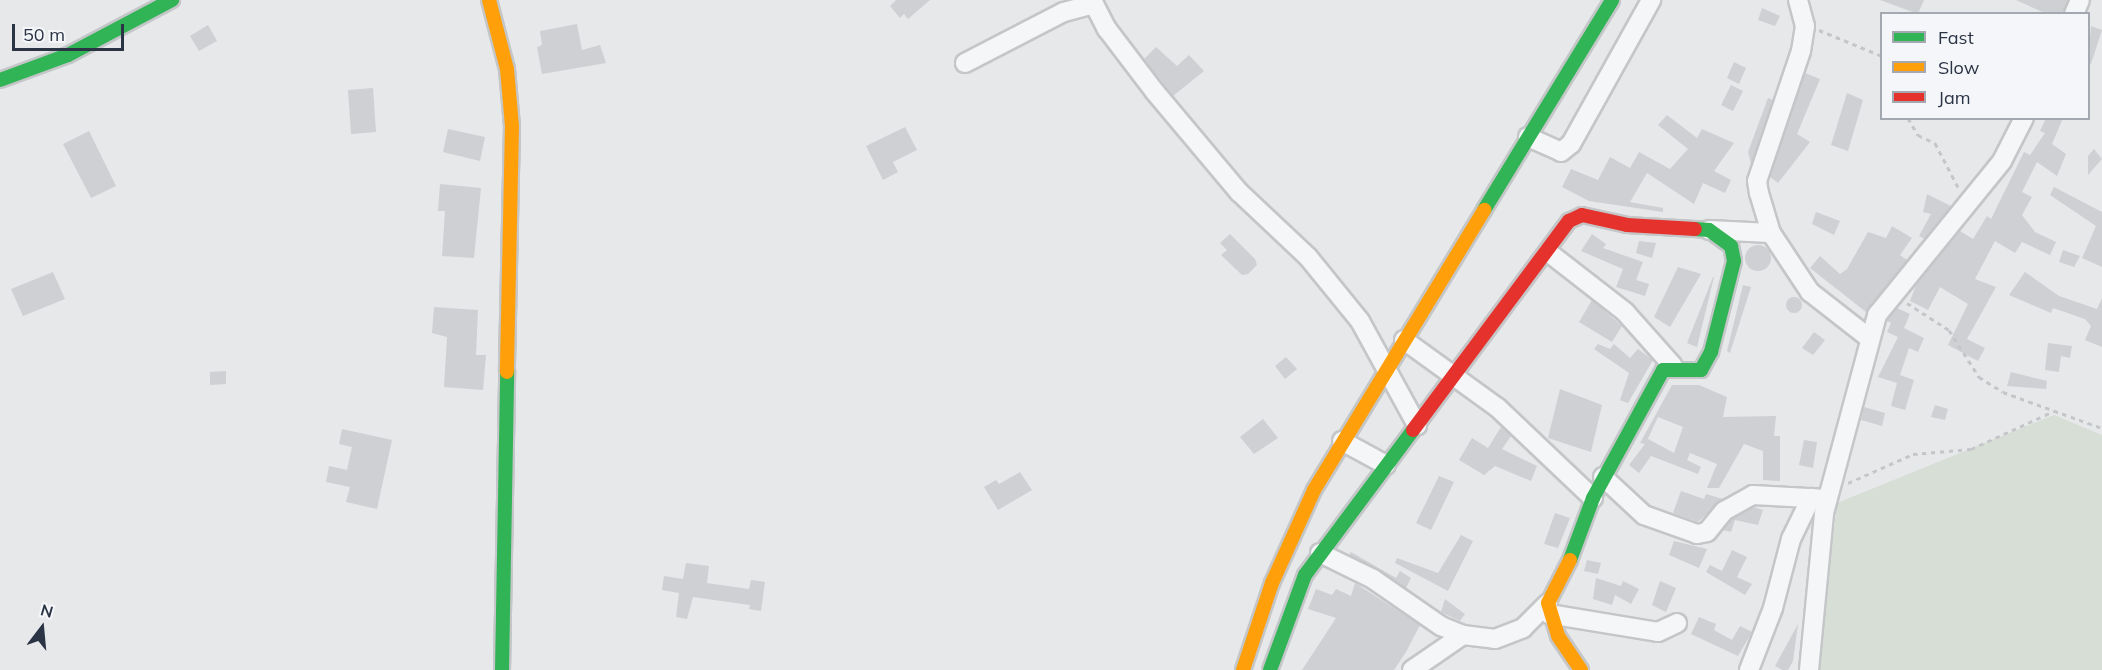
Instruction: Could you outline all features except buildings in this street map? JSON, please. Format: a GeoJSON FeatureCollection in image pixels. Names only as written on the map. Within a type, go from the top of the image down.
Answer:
{"type":"FeatureCollection","features":[{"type":"Feature","properties":{"kind":"street"},"geometry":{"type":"LineString","coordinates":[[0,80],[68,55],[172,0]]}},
{"type":"Feature","properties":{"kind":"street"},"geometry":{"type":"LineString","coordinates":[[489,0],[507,69],[512,126],[502,670]]}},
{"type":"Feature","properties":{"kind":"street"},"geometry":{"type":"LineString","coordinates":[[1243,670],[1287,547],[1342,441],[1612,0]]}},
{"type":"Feature","properties":{"kind":"street"},"geometry":{"type":"LineString","coordinates":[[1528,137],[1561,152],[1571,144],[1651,0]]}},
{"type":"Feature","properties":{"kind":"street"},"geometry":{"type":"LineString","coordinates":[[1798,0],[1805,26],[1801,51],[1756,181],[1771,233],[1810,292],[1869,338]]}},
{"type":"Feature","properties":{"kind":"street"},"geometry":{"type":"LineString","coordinates":[[965,63],[1064,12],[1093,2],[1155,92],[1223,174],[1348,304],[1373,340],[1385,370],[1417,425]]}},
{"type":"Feature","properties":{"kind":"street"},"geometry":{"type":"LineString","coordinates":[[1809,670],[1822,496],[1877,315],[2002,161],[2022,120]]}},
{"type":"Feature","properties":{"kind":"street"},"geometry":{"type":"LineString","coordinates":[[1270,670],[1286,617],[1320,553],[1458,375],[1576,216],[1628,225],[1771,233]]}},
{"type":"Feature","properties":{"kind":"street"},"geometry":{"type":"LineString","coordinates":[[1548,252],[1626,312],[1673,366],[1690,372],[1701,369],[1711,352],[1734,261],[1731,246],[1709,230]]}},
{"type":"Feature","properties":{"kind":"street"},"geometry":{"type":"LineString","coordinates":[[1404,340],[1458,375],[1593,498]]}},
{"type":"Feature","properties":{"kind":"street"},"geometry":{"type":"LineString","coordinates":[[1320,553],[1373,579],[1441,626],[1463,635],[1496,639],[1523,628],[1548,609],[1559,588],[1603,477],[1663,370],[1673,366]]}},
{"type":"Feature","properties":{"kind":"street"},"geometry":{"type":"LineString","coordinates":[[1342,441],[1386,465]]}},
{"type":"Feature","properties":{"kind":"street"},"geometry":{"type":"LineString","coordinates":[[1603,477],[1644,515],[1696,534],[1707,532],[1724,511],[1754,495],[1822,496]]}},
{"type":"Feature","properties":{"kind":"street"},"geometry":{"type":"LineString","coordinates":[[1749,670],[1773,608],[1791,539],[1822,496]]}},
{"type":"Feature","properties":{"kind":"street"},"geometry":{"type":"LineString","coordinates":[[1548,609],[1658,632],[1677,623]]}},
{"type":"Feature","properties":{"kind":"street"},"geometry":{"type":"LineString","coordinates":[[1548,609],[1581,670]]}},
{"type":"Feature","properties":{"kind":"street"},"geometry":{"type":"LineString","coordinates":[[1412,670],[1463,635]]}},
{"type":"Feature","properties":{"kind":"path"},"geometry":{"type":"LineString","coordinates":[[1805,26],[1880,56]]}},
{"type":"Feature","properties":{"kind":"path"},"geometry":{"type":"LineString","coordinates":[[1909,120],[1918,135],[1935,143],[1966,204]]}},
{"type":"Feature","properties":{"kind":"path"},"geometry":{"type":"LineString","coordinates":[[1893,294],[1949,330],[1979,377],[2003,392],[2102,428]]}},
{"type":"Feature","properties":{"kind":"path"},"geometry":{"type":"LineString","coordinates":[[1822,496],[1913,454],[1971,449],[2054,411]]}},
{"type":"Feature","properties":{"kind":"shaded area"},"geometry":{"type":"Polygon","coordinates":[[[2054,415],[2102,435],[2102,670],[1818,670],[1837,503],[2054,415]]]}},
{"type":"Feature","properties":{"kind":"traffic: fast"},"geometry":{"type":"LineString","coordinates":[[0,80],[68,55],[172,0]]}},
{"type":"Feature","properties":{"kind":"traffic: fast"},"geometry":{"type":"LineString","coordinates":[[1484,210],[1612,0]]}},
{"type":"Feature","properties":{"kind":"traffic: fast"},"geometry":{"type":"LineString","coordinates":[[1570,560],[1593,498],[1663,370],[1701,370],[1711,352],[1734,261],[1731,246],[1709,230],[1695,229]]}},
{"type":"Feature","properties":{"kind":"traffic: fast"},"geometry":{"type":"LineString","coordinates":[[502,670],[507,372]]}},
{"type":"Feature","properties":{"kind":"traffic: fast"},"geometry":{"type":"LineString","coordinates":[[1270,670],[1305,575],[1413,430]]}},
{"type":"Feature","properties":{"kind":"traffic: slow"},"geometry":{"type":"LineString","coordinates":[[489,0],[507,69],[512,126],[507,372]]}},
{"type":"Feature","properties":{"kind":"traffic: slow"},"geometry":{"type":"LineString","coordinates":[[1243,670],[1272,583],[1314,490],[1484,210]]}},
{"type":"Feature","properties":{"kind":"traffic: slow"},"geometry":{"type":"LineString","coordinates":[[1570,560],[1548,603],[1558,636],[1581,670]]}},
{"type":"Feature","properties":{"kind":"traffic: jam"},"geometry":{"type":"LineString","coordinates":[[1413,430],[1569,221],[1582,215],[1627,225],[1695,229]]}}]}
